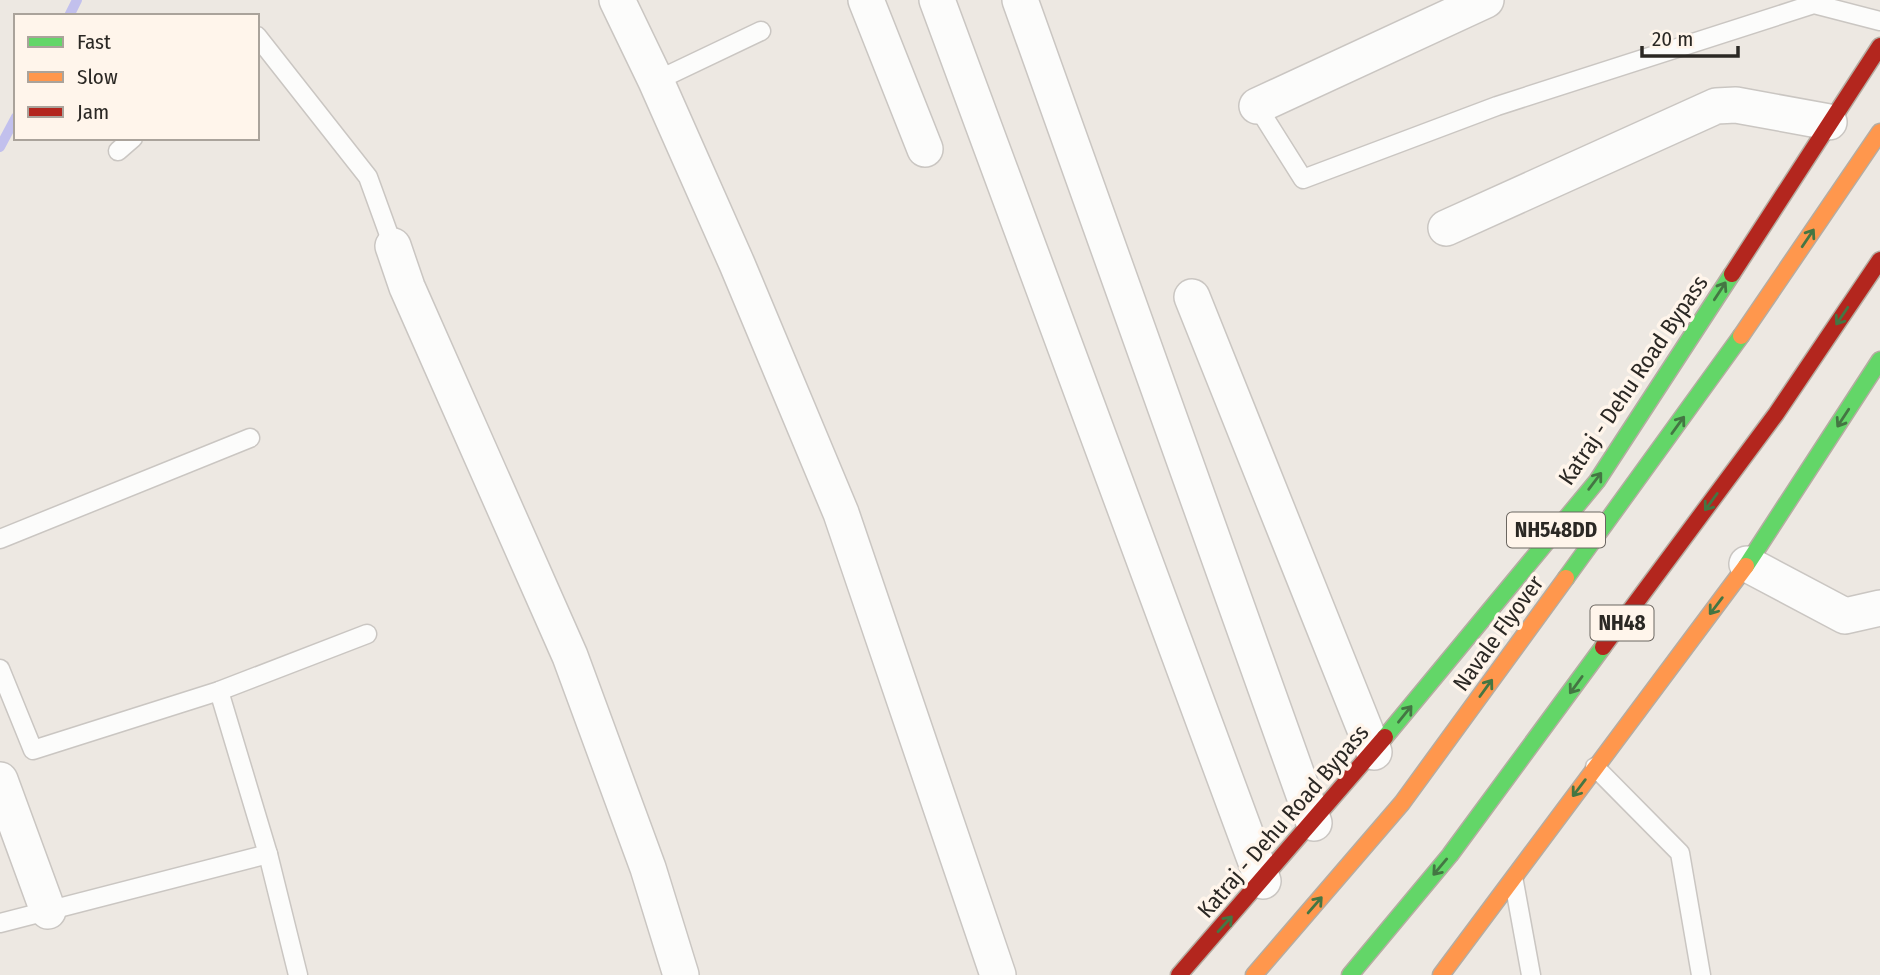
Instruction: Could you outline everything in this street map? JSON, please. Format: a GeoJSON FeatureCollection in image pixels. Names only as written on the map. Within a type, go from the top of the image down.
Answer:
{"type":"FeatureCollection","features":[{"type":"Feature","properties":{"kind":"highway","name":"Katraj - Dehu Road Bypass"},"geometry":{"type":"LineString","coordinates":[[1179,975],[1374,752],[1597,481],[1880,46]]}},
{"type":"Feature","properties":{"kind":"highway","name":"Navale Flyover"},"geometry":{"type":"LineString","coordinates":[[1254,975],[1402,803],[1716,372],[1880,132]]}},
{"type":"Feature","properties":{"kind":"highway","name":"NH48"},"geometry":{"type":"LineString","coordinates":[[1350,975],[1450,855],[1776,414],[1880,260]]}},
{"type":"Feature","properties":{"kind":"highway"},"geometry":{"type":"LineString","coordinates":[[1441,975],[1747,564],[1880,360]]}},
{"type":"Feature","properties":{"kind":"street"},"geometry":{"type":"LineString","coordinates":[[617,0],[656,81],[841,513],[999,975]]}},
{"type":"Feature","properties":{"kind":"street"},"geometry":{"type":"LineString","coordinates":[[866,0],[925,149]]}},
{"type":"Feature","properties":{"kind":"street"},"geometry":{"type":"LineString","coordinates":[[937,0],[1263,881]]}},
{"type":"Feature","properties":{"kind":"street"},"geometry":{"type":"LineString","coordinates":[[1020,0],[1314,822]]}},
{"type":"Feature","properties":{"kind":"street"},"geometry":{"type":"LineString","coordinates":[[1257,106],[1486,0]]}},
{"type":"Feature","properties":{"kind":"street"},"geometry":{"type":"LineString","coordinates":[[1446,228],[1716,106],[1736,105],[1829,122]]}},
{"type":"Feature","properties":{"kind":"street"},"geometry":{"type":"LineString","coordinates":[[393,246],[407,287],[570,656],[648,868],[681,975]]}},
{"type":"Feature","properties":{"kind":"street"},"geometry":{"type":"LineString","coordinates":[[1192,297],[1374,752]]}},
{"type":"Feature","properties":{"kind":"street"},"geometry":{"type":"LineString","coordinates":[[1747,564],[1845,616],[1880,608]]}},
{"type":"Feature","properties":{"kind":"street"},"geometry":{"type":"LineString","coordinates":[[0,780],[48,911]]}},
{"type":"Feature","properties":{"kind":"lane"},"geometry":{"type":"LineString","coordinates":[[1257,106],[1303,179],[1497,106],[1814,4],[1880,21]]}},
{"type":"Feature","properties":{"kind":"lane"},"geometry":{"type":"LineString","coordinates":[[656,81],[761,31]]}},
{"type":"Feature","properties":{"kind":"lane"},"geometry":{"type":"LineString","coordinates":[[259,39],[368,177],[393,246]]}},
{"type":"Feature","properties":{"kind":"lane"},"geometry":{"type":"LineString","coordinates":[[118,151],[130,140]]}},
{"type":"Feature","properties":{"kind":"lane"},"geometry":{"type":"LineString","coordinates":[[0,539],[250,438]]}},
{"type":"Feature","properties":{"kind":"lane"},"geometry":{"type":"LineString","coordinates":[[0,669],[33,750],[219,691],[367,634]]}},
{"type":"Feature","properties":{"kind":"lane"},"geometry":{"type":"LineString","coordinates":[[219,691],[268,854],[298,975]]}},
{"type":"Feature","properties":{"kind":"lane"},"geometry":{"type":"LineString","coordinates":[[1595,767],[1680,853],[1701,975]]}},
{"type":"Feature","properties":{"kind":"lane"},"geometry":{"type":"LineString","coordinates":[[0,923],[268,854]]}},
{"type":"Feature","properties":{"kind":"lane"},"geometry":{"type":"LineString","coordinates":[[1513,878],[1531,975]]}},
{"type":"Feature","properties":{"kind":"waterway"},"geometry":{"type":"LineString","coordinates":[[70,14],[77,0]]}},
{"type":"Feature","properties":{"kind":"waterway"},"geometry":{"type":"LineString","coordinates":[[0,147],[14,121]]}},
{"type":"Feature","properties":{"kind":"traffic: fast"},"geometry":{"type":"LineString","coordinates":[[1385,737],[1597,481],[1732,274]]}},
{"type":"Feature","properties":{"kind":"traffic: fast"},"geometry":{"type":"LineString","coordinates":[[1566,578],[1741,336]]}},
{"type":"Feature","properties":{"kind":"traffic: fast"},"geometry":{"type":"LineString","coordinates":[[1746,566],[1880,360]]}},
{"type":"Feature","properties":{"kind":"traffic: fast"},"geometry":{"type":"LineString","coordinates":[[1350,975],[1450,855],[1603,647]]}},
{"type":"Feature","properties":{"kind":"traffic: slow"},"geometry":{"type":"LineString","coordinates":[[1741,336],[1880,132]]}},
{"type":"Feature","properties":{"kind":"traffic: slow"},"geometry":{"type":"LineString","coordinates":[[1441,975],[1746,566]]}},
{"type":"Feature","properties":{"kind":"traffic: slow"},"geometry":{"type":"LineString","coordinates":[[1254,975],[1402,803],[1566,578]]}},
{"type":"Feature","properties":{"kind":"traffic: jam"},"geometry":{"type":"LineString","coordinates":[[1732,274],[1880,46]]}},
{"type":"Feature","properties":{"kind":"traffic: jam"},"geometry":{"type":"LineString","coordinates":[[1603,647],[1776,414],[1880,260]]}},
{"type":"Feature","properties":{"kind":"traffic: jam"},"geometry":{"type":"LineString","coordinates":[[1179,975],[1385,737]]}}]}
